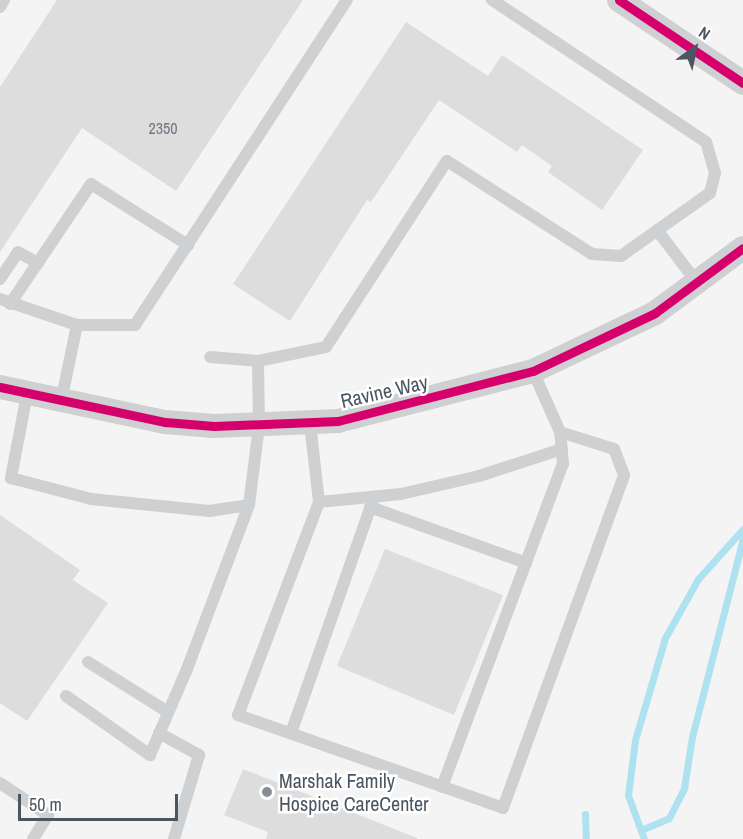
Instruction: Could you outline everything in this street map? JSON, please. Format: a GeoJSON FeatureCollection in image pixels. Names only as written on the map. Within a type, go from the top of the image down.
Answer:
{"type":"FeatureCollection","features":[{"type":"Feature","properties":{"kind":"street"},"geometry":{"type":"LineString","coordinates":[[620,0],[743,83]]}},
{"type":"Feature","properties":{"kind":"street","name":"Ravine Way"},"geometry":{"type":"LineString","coordinates":[[0,387],[61,402],[165,422],[259,426],[310,424],[395,409],[534,371],[655,313],[698,284],[743,248]]}},
{"type":"Feature","properties":{"kind":"lane"},"geometry":{"type":"LineString","coordinates":[[0,7],[4,0]]}},
{"type":"Feature","properties":{"kind":"lane"},"geometry":{"type":"LineString","coordinates":[[188,245],[91,184],[38,263],[5,301],[77,325],[135,325],[188,245],[347,0]]}},
{"type":"Feature","properties":{"kind":"lane"},"geometry":{"type":"LineString","coordinates":[[210,357],[258,361],[326,347],[447,161],[592,254],[621,256],[710,194],[715,173],[706,142],[499,2]]}},
{"type":"Feature","properties":{"kind":"lane"},"geometry":{"type":"LineString","coordinates":[[657,230],[698,284]]}},
{"type":"Feature","properties":{"kind":"lane"},"geometry":{"type":"LineString","coordinates":[[0,279],[18,252],[38,263]]}},
{"type":"Feature","properties":{"kind":"lane"},"geometry":{"type":"LineString","coordinates":[[61,402],[77,325]]}},
{"type":"Feature","properties":{"kind":"lane"},"geometry":{"type":"LineString","coordinates":[[66,696],[150,755],[249,505],[259,426],[258,361]]}},
{"type":"Feature","properties":{"kind":"lane"},"geometry":{"type":"LineString","coordinates":[[442,787],[563,464],[560,432],[534,371]]}},
{"type":"Feature","properties":{"kind":"lane"},"geometry":{"type":"LineString","coordinates":[[27,394],[11,478],[103,500],[209,511],[249,505]]}},
{"type":"Feature","properties":{"kind":"lane"},"geometry":{"type":"LineString","coordinates":[[310,424],[319,502],[238,715],[503,808],[624,475],[614,449],[560,432]]}},
{"type":"Feature","properties":{"kind":"lane"},"geometry":{"type":"LineString","coordinates":[[319,502],[372,502],[478,476],[562,449]]}},
{"type":"Feature","properties":{"kind":"lane"},"geometry":{"type":"LineString","coordinates":[[372,502],[526,563]]}},
{"type":"Feature","properties":{"kind":"lane"},"geometry":{"type":"LineString","coordinates":[[291,733],[372,502]]}},
{"type":"Feature","properties":{"kind":"lane"},"geometry":{"type":"LineString","coordinates":[[88,662],[168,712]]}},
{"type":"Feature","properties":{"kind":"lane"},"geometry":{"type":"LineString","coordinates":[[159,733],[199,755],[174,839]]}},
{"type":"Feature","properties":{"kind":"lane"},"geometry":{"type":"LineString","coordinates":[[0,783],[48,815],[33,839]]}},
{"type":"Feature","properties":{"kind":"building"},"geometry":{"type":"Polygon","coordinates":[[[57,0],[303,0],[176,191],[82,128],[0,252],[0,87],[57,0]]]}},
{"type":"Feature","properties":{"kind":"building"},"geometry":{"type":"Polygon","coordinates":[[[406,22],[488,76],[502,55],[643,150],[602,210],[548,172],[552,166],[522,145],[517,152],[439,100],[371,202],[367,200],[290,321],[233,284],[406,22]]]}},
{"type":"Feature","properties":{"kind":"building"},"geometry":{"type":"Polygon","coordinates":[[[0,515],[80,570],[73,580],[108,603],[27,721],[0,703],[0,515]]]}},
{"type":"Feature","properties":{"kind":"building"},"geometry":{"type":"Polygon","coordinates":[[[385,549],[503,595],[454,715],[337,666],[385,549]]]}},
{"type":"Feature","properties":{"kind":"building","name":"Marshak Family Hospice CareCenter"},"geometry":{"type":"Polygon","coordinates":[[[243,769],[417,839],[266,839],[268,832],[224,815],[243,769]]]}},
{"type":"Feature","properties":{"kind":"waterway"},"geometry":{"type":"LineString","coordinates":[[644,839],[628,795],[635,740],[665,638],[698,579],[743,529]]}},
{"type":"Feature","properties":{"kind":"waterway"},"geometry":{"type":"LineString","coordinates":[[641,830],[669,818],[684,788],[692,737],[743,538]]}},
{"type":"Feature","properties":{"kind":"waterway"},"geometry":{"type":"LineString","coordinates":[[585,814],[586,839]]}},
{"type":"Feature","properties":{"kind":"cycle path"},"geometry":{"type":"LineString","coordinates":[[619,0],[743,83]]}},
{"type":"Feature","properties":{"kind":"cycle path"},"geometry":{"type":"LineString","coordinates":[[0,387],[165,422],[214,426],[338,421],[533,371],[655,313],[743,248]]}},
{"type":"Feature","properties":{"kind":"place","name":"Marshak Family Hospice CareCenter"},"geometry":{"type":"Point","coordinates":[267,792]}}]}
